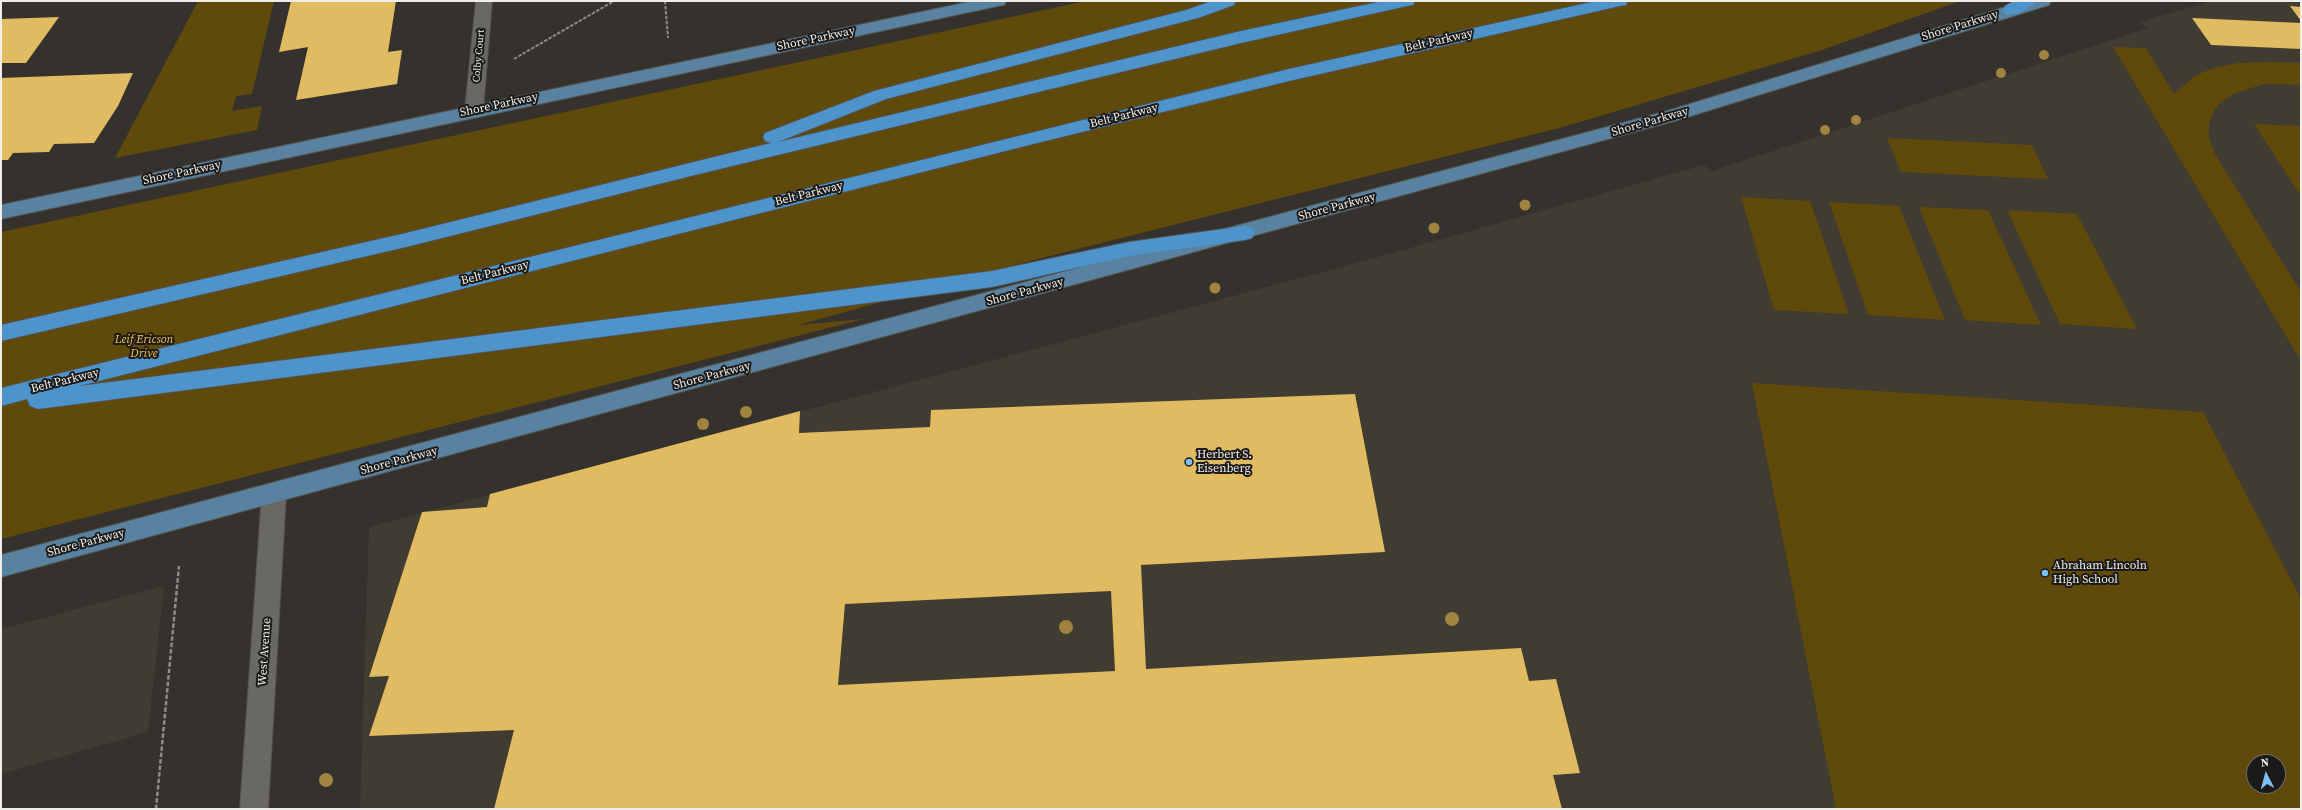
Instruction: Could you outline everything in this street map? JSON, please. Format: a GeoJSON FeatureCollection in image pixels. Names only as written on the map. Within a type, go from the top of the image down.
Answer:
{"type":"FeatureCollection","features":[{"type":"Feature","properties":{"kind":"highway"},"geometry":{"type":"LineString","coordinates":[[695,168],[880,95],[1192,14],[1228,1]]}},
{"type":"Feature","properties":{"kind":"highway"},"geometry":{"type":"LineString","coordinates":[[1,333],[406,240],[695,168],[1241,37],[1407,1]]}},
{"type":"Feature","properties":{"kind":"highway","name":"Belt Parkway"},"geometry":{"type":"LineString","coordinates":[[1,397],[1289,75],[1620,1]]}},
{"type":"Feature","properties":{"kind":"highway"},"geometry":{"type":"LineString","coordinates":[[2011,10],[2027,1]]}},
{"type":"Feature","properties":{"kind":"highway"},"geometry":{"type":"LineString","coordinates":[[1,405],[268,369],[992,279],[1129,249],[1245,232]]}},
{"type":"Feature","properties":{"kind":"main road","name":"Shore Parkway"},"geometry":{"type":"LineString","coordinates":[[1,212],[474,110],[998,1]]}},
{"type":"Feature","properties":{"kind":"main road","name":"Shore Parkway"},"geometry":{"type":"LineString","coordinates":[[1,566],[274,494],[1672,116],[2044,1]]}},
{"type":"Feature","properties":{"kind":"street","name":"Colby Court"},"geometry":{"type":"LineString","coordinates":[[474,110],[484,1]]}},
{"type":"Feature","properties":{"kind":"street","name":"West Avenue"},"geometry":{"type":"LineString","coordinates":[[254,809],[274,494]]}},
{"type":"Feature","properties":{"kind":"path"},"geometry":{"type":"LineString","coordinates":[[508,62],[614,1]]}},
{"type":"Feature","properties":{"kind":"path"},"geometry":{"type":"LineString","coordinates":[[665,1],[669,42]]}},
{"type":"Feature","properties":{"kind":"path"},"geometry":{"type":"LineString","coordinates":[[156,809],[179,566]]}},
{"type":"Feature","properties":{"kind":"shaded area","name":"Herbert S. Eisenberg"},"geometry":{"type":"Polygon","coordinates":[[[2213,1],[2301,1],[2301,809],[360,809],[369,527],[1353,264],[1704,165],[1712,171],[2148,28],[2140,22],[2213,1]]]}},
{"type":"Feature","properties":{"kind":"shaded area"},"geometry":{"type":"Polygon","coordinates":[[[164,586],[148,732],[1,774],[1,629],[164,586]]]}},
{"type":"Feature","properties":{"kind":"green space"},"geometry":{"type":"Polygon","coordinates":[[[198,1],[274,1],[252,94],[236,96],[232,111],[262,106],[257,130],[115,158],[198,1]]]}},
{"type":"Feature","properties":{"kind":"green space","name":"Leif Ericson Drive"},"geometry":{"type":"Polygon","coordinates":[[[1086,1],[1960,1],[1822,50],[1563,127],[1026,262],[798,325],[864,319],[1,539],[1,232],[1086,1]]]}},
{"type":"Feature","properties":{"kind":"green space"},"geometry":{"type":"Polygon","coordinates":[[[2113,47],[2146,48],[2174,94],[2196,75],[2214,68],[2238,63],[2301,63],[2301,85],[2264,84],[2233,94],[2221,102],[2213,112],[2209,124],[2209,138],[2215,154],[2301,292],[2301,361],[2113,47]]]}},
{"type":"Feature","properties":{"kind":"green space"},"geometry":{"type":"Polygon","coordinates":[[[2254,124],[2301,126],[2301,196],[2254,124]]]}},
{"type":"Feature","properties":{"kind":"green space"},"geometry":{"type":"Polygon","coordinates":[[[1887,138],[2032,145],[2048,179],[1901,172],[1887,138]]]}},
{"type":"Feature","properties":{"kind":"green space"},"geometry":{"type":"Polygon","coordinates":[[[1741,197],[1810,201],[1849,314],[1774,310],[1741,197]]]}},
{"type":"Feature","properties":{"kind":"green space"},"geometry":{"type":"Polygon","coordinates":[[[1829,202],[1899,206],[1945,320],[1868,315],[1829,202]]]}},
{"type":"Feature","properties":{"kind":"green space"},"geometry":{"type":"Polygon","coordinates":[[[1919,207],[1988,210],[2041,325],[1965,320],[1919,207]]]}},
{"type":"Feature","properties":{"kind":"green space"},"geometry":{"type":"Polygon","coordinates":[[[2007,210],[2077,214],[2137,329],[2060,324],[2007,210]]]}},
{"type":"Feature","properties":{"kind":"green space"},"geometry":{"type":"Polygon","coordinates":[[[1752,383],[2203,412],[2301,599],[2301,809],[1836,809],[1752,383]]]}},
{"type":"Feature","properties":{"kind":"building"},"geometry":{"type":"Polygon","coordinates":[[[291,1],[396,1],[388,52],[402,50],[397,84],[296,100],[308,47],[279,52],[291,1]]]}},
{"type":"Feature","properties":{"kind":"building"},"geometry":{"type":"Polygon","coordinates":[[[2290,6],[2301,7],[2301,21],[2290,6]]]}},
{"type":"Feature","properties":{"kind":"building"},"geometry":{"type":"Polygon","coordinates":[[[59,17],[26,63],[1,63],[1,19],[59,17]]]}},
{"type":"Feature","properties":{"kind":"building"},"geometry":{"type":"Polygon","coordinates":[[[2192,18],[2301,23],[2301,49],[2211,45],[2192,18]]]}},
{"type":"Feature","properties":{"kind":"building"},"geometry":{"type":"Polygon","coordinates":[[[133,73],[118,106],[94,143],[54,144],[49,152],[13,153],[8,160],[1,160],[1,78],[133,73]]]}},
{"type":"Feature","properties":{"kind":"building"},"geometry":{"type":"Polygon","coordinates":[[[1355,394],[1385,552],[1141,565],[1146,669],[1521,648],[1529,681],[1556,679],[1580,773],[1553,775],[1562,809],[494,809],[514,730],[369,736],[389,676],[369,677],[422,512],[487,507],[490,494],[800,411],[799,433],[930,427],[931,410],[1355,394]],[[1111,591],[845,604],[838,685],[1115,671],[1111,591]]]}},
{"type":"Feature","properties":{"kind":"place","name":"Herbert S. Eisenberg"},"geometry":{"type":"Point","coordinates":[1189,462]}},
{"type":"Feature","properties":{"kind":"place","name":"Abraham Lincoln High School"},"geometry":{"type":"Point","coordinates":[2045,573]}}]}
